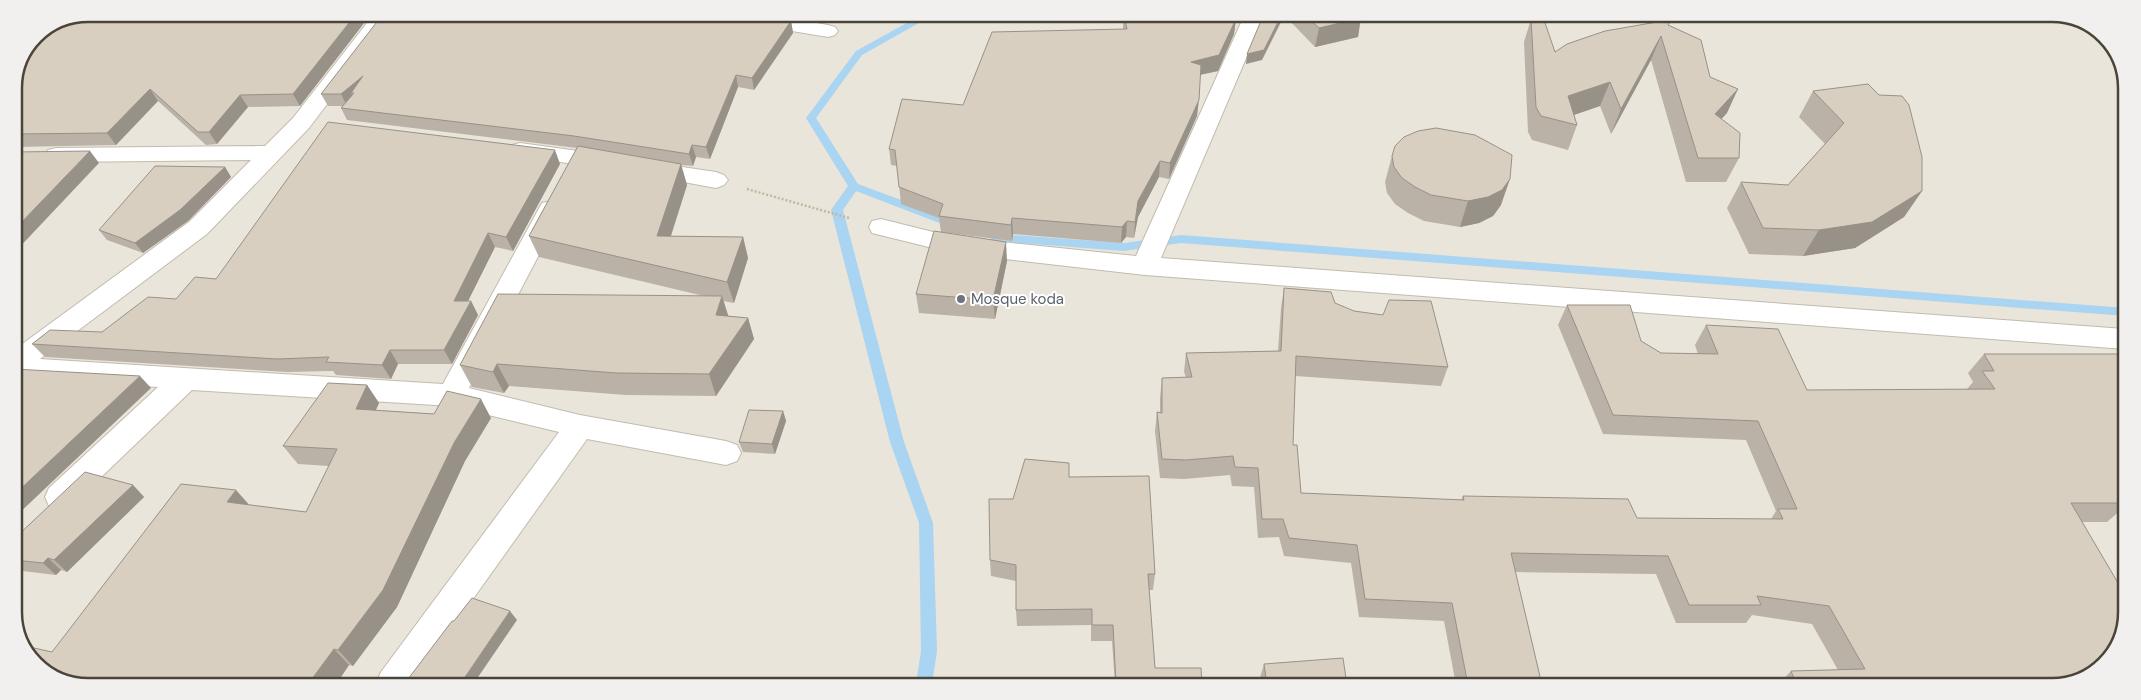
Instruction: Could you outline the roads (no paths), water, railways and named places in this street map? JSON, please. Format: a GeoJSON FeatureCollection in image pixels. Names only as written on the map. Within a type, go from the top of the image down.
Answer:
{"type":"FeatureCollection","features":[{"type":"Feature","properties":{"kind":"street"},"geometry":{"type":"LineString","coordinates":[[23,358],[198,228],[272,153],[311,124],[380,22]]}},
{"type":"Feature","properties":{"kind":"street"},"geometry":{"type":"LineString","coordinates":[[775,22],[828,31]]}},
{"type":"Feature","properties":{"kind":"street"},"geometry":{"type":"LineString","coordinates":[[1145,266],[1245,22]]}},
{"type":"Feature","properties":{"kind":"street"},"geometry":{"type":"LineString","coordinates":[[499,147],[578,157],[716,180]]}},
{"type":"Feature","properties":{"kind":"street"},"geometry":{"type":"LineString","coordinates":[[34,155],[272,153]]}},
{"type":"Feature","properties":{"kind":"street"},"geometry":{"type":"LineString","coordinates":[[451,395],[578,157]]}},
{"type":"Feature","properties":{"kind":"street"},"geometry":{"type":"LineString","coordinates":[[881,227],[954,244],[1145,266],[2118,338]]}},
{"type":"Feature","properties":{"kind":"street"},"geometry":{"type":"LineString","coordinates":[[23,369],[451,395],[580,426],[726,453]]}},
{"type":"Feature","properties":{"kind":"street"},"geometry":{"type":"LineString","coordinates":[[42,514],[185,379]]}},
{"type":"Feature","properties":{"kind":"street"},"geometry":{"type":"LineString","coordinates":[[396,678],[580,426]]}},
{"type":"Feature","properties":{"kind":"waterway"},"geometry":{"type":"LineString","coordinates":[[854,186],[811,118],[859,53],[916,22]]}},
{"type":"Feature","properties":{"kind":"waterway"},"geometry":{"type":"LineString","coordinates":[[854,186],[954,224]]}},
{"type":"Feature","properties":{"kind":"waterway"},"geometry":{"type":"LineString","coordinates":[[854,186],[837,210],[897,442],[926,523],[929,651],[925,678]]}},
{"type":"Feature","properties":{"kind":"waterway"},"geometry":{"type":"LineString","coordinates":[[997,238],[1124,247],[1181,239],[2118,311]]}},
{"type":"Feature","properties":{"kind":"place","name":"Mosque koda"},"geometry":{"type":"Point","coordinates":[961,299]}}]}
